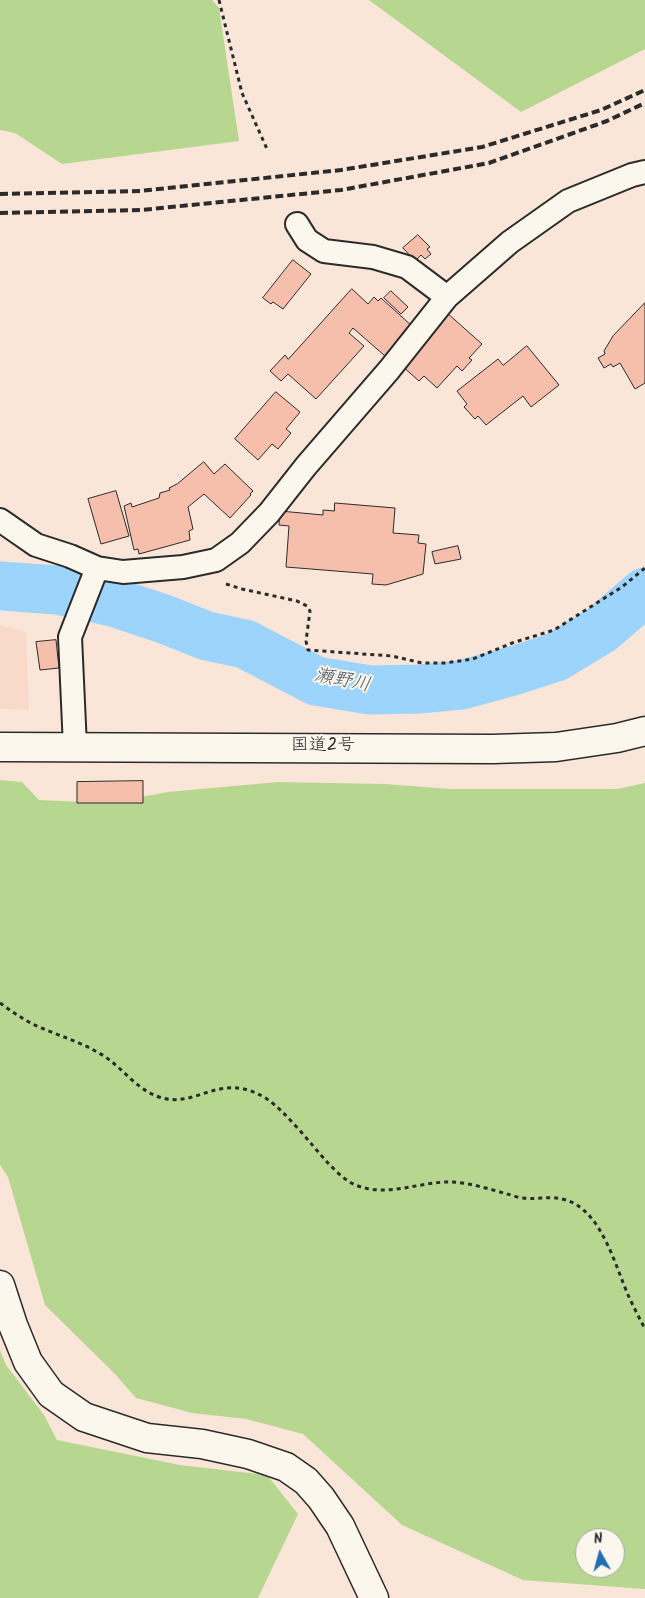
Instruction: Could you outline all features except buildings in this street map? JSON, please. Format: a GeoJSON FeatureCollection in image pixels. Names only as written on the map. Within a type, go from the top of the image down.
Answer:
{"type":"FeatureCollection","features":[{"type":"Feature","properties":{"kind":"main road","name":"国道2号"},"geometry":{"type":"LineString","coordinates":[[0,747],[493,749],[556,747],[617,738],[645,731]]}},
{"type":"Feature","properties":{"kind":"main road"},"geometry":{"type":"LineString","coordinates":[[0,1285],[28,1362],[51,1394],[84,1417],[147,1438],[202,1444],[248,1454],[286,1467],[306,1481],[321,1498],[340,1526],[374,1598]]}},
{"type":"Feature","properties":{"kind":"street"},"geometry":{"type":"LineString","coordinates":[[0,520],[36,545],[70,556],[94,576],[183,568],[216,560],[240,543],[269,513],[306,466],[389,370],[447,297],[510,242],[568,201],[632,175],[645,172]]}},
{"type":"Feature","properties":{"kind":"street"},"geometry":{"type":"LineString","coordinates":[[297,224],[307,240],[324,251],[374,257],[407,268],[447,297]]}},
{"type":"Feature","properties":{"kind":"street"},"geometry":{"type":"LineString","coordinates":[[75,746],[70,637],[94,576]]}},
{"type":"Feature","properties":{"kind":"path"},"geometry":{"type":"LineString","coordinates":[[219,0],[242,93],[267,149]]}},
{"type":"Feature","properties":{"kind":"path"},"geometry":{"type":"LineString","coordinates":[[198,564],[210,578],[242,589],[297,601],[307,606],[310,612],[306,641],[308,650],[392,656],[422,663],[445,664],[473,659],[512,643],[554,630],[622,587],[645,568]]}},
{"type":"Feature","properties":{"kind":"path"},"geometry":{"type":"LineString","coordinates":[[0,1003],[43,1029],[79,1042],[101,1053],[117,1065],[142,1089],[160,1098],[173,1100],[226,1087],[244,1088],[267,1099],[340,1176],[357,1186],[383,1190],[449,1182],[523,1198],[551,1196],[568,1200],[582,1208],[599,1228],[629,1298],[645,1329]]}},
{"type":"Feature","properties":{"kind":"shaded area"},"geometry":{"type":"Polygon","coordinates":[[[0,625],[26,632],[29,710],[0,709],[0,625]]]}},
{"type":"Feature","properties":{"kind":"green space"},"geometry":{"type":"Polygon","coordinates":[[[0,0],[212,0],[219,8],[239,141],[62,164],[15,133],[0,130],[0,0]]]}},
{"type":"Feature","properties":{"kind":"green space"},"geometry":{"type":"Polygon","coordinates":[[[369,0],[645,0],[645,49],[521,112],[369,0]]]}},
{"type":"Feature","properties":{"kind":"green space"},"geometry":{"type":"Polygon","coordinates":[[[0,780],[22,782],[39,800],[108,803],[168,792],[278,782],[384,784],[451,789],[617,789],[645,783],[645,1589],[523,1580],[402,1525],[303,1434],[246,1419],[192,1413],[136,1398],[115,1374],[45,1305],[8,1177],[0,1165],[0,780]]]}},
{"type":"Feature","properties":{"kind":"green space"},"geometry":{"type":"Polygon","coordinates":[[[0,1350],[6,1365],[44,1415],[57,1440],[180,1465],[267,1475],[298,1514],[258,1598],[0,1598],[0,1350]]]}},
{"type":"Feature","properties":{"kind":"waterway","name":"瀬野川"},"geometry":{"type":"LineString","coordinates":[[0,586],[57,590],[113,602],[207,636],[245,644],[316,681],[370,690],[419,689],[461,685],[556,657],[602,629],[645,592]]}},
{"type":"Feature","properties":{"kind":"railway"},"geometry":{"type":"LineString","coordinates":[[0,194],[140,191],[341,170],[482,147],[601,110],[645,90]]}},
{"type":"Feature","properties":{"kind":"railway"},"geometry":{"type":"LineString","coordinates":[[0,213],[141,210],[341,190],[489,163],[607,121],[645,103]]}}]}
